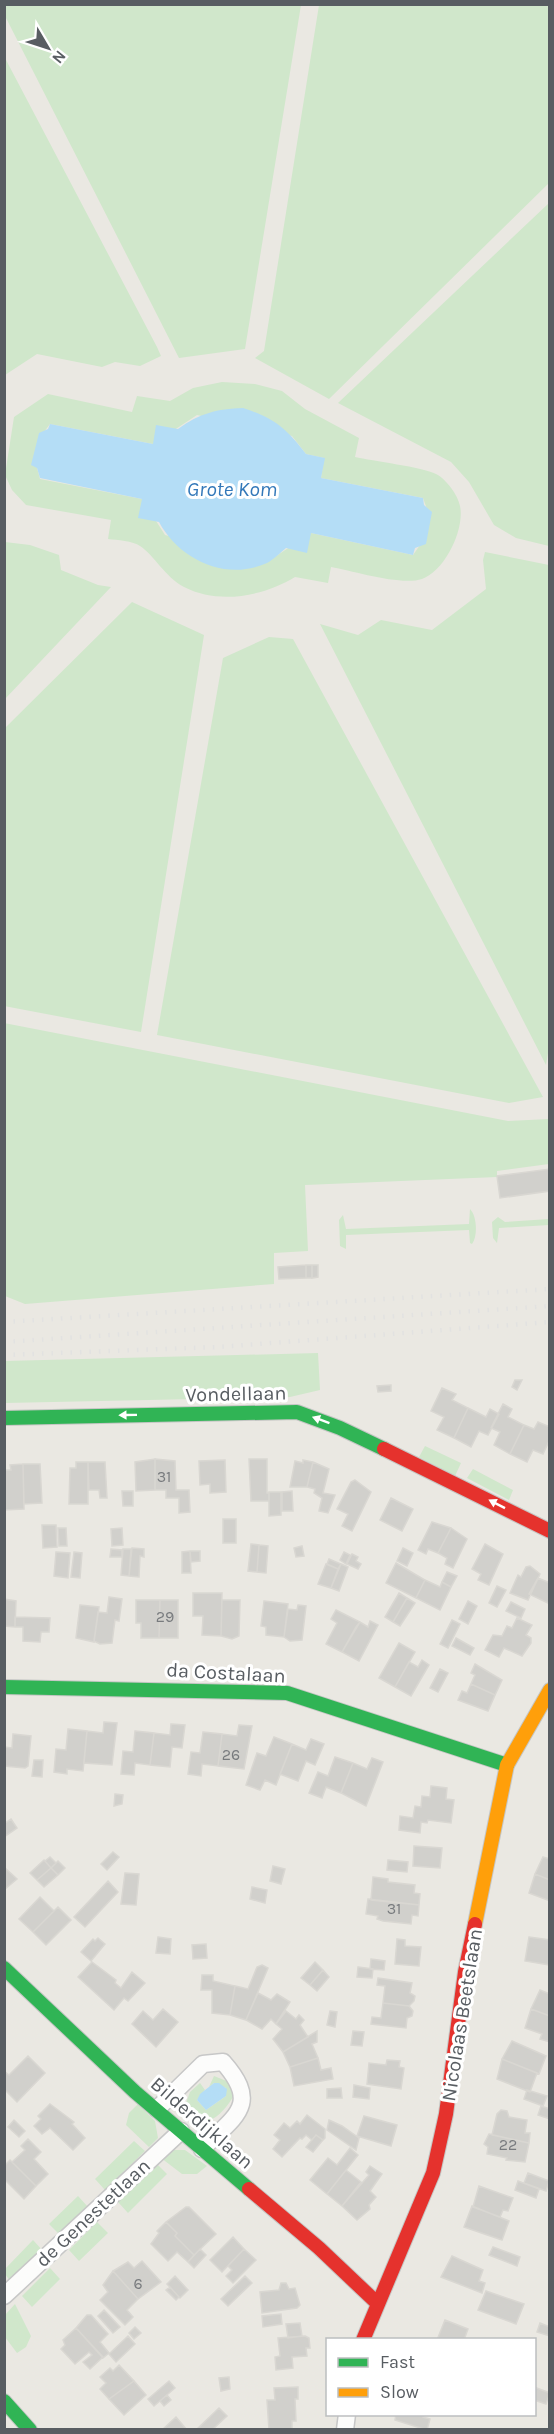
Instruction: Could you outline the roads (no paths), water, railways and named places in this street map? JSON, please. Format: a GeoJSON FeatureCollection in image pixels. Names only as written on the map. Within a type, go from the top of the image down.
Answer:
{"type":"FeatureCollection","features":[{"type":"Feature","properties":{"kind":"street","name":"Vondellaan"},"geometry":{"type":"LineString","coordinates":[[4,1418],[297,1413],[340,1428],[549,1531]]}},
{"type":"Feature","properties":{"kind":"street","name":"da Costalaan"},"geometry":{"type":"LineString","coordinates":[[4,1687],[286,1693],[507,1765]]}},
{"type":"Feature","properties":{"kind":"street","name":"Nicolaas Beetslaan"},"geometry":{"type":"LineString","coordinates":[[364,2338],[434,2173],[446,2114],[465,1972],[507,1765],[549,1690]]}},
{"type":"Feature","properties":{"kind":"street","name":"Bilderdijklaan"},"geometry":{"type":"LineString","coordinates":[[4,1968],[68,2032],[202,2149],[340,2264],[377,2303]]}},
{"type":"Feature","properties":{"kind":"street"},"geometry":{"type":"LineString","coordinates":[[157,2109],[203,2064],[223,2062],[238,2079],[244,2095],[238,2113],[202,2149]]}},
{"type":"Feature","properties":{"kind":"street","name":"de Genestetlaan"},"geometry":{"type":"LineString","coordinates":[[4,2296],[181,2131]]}},
{"type":"Feature","properties":{"kind":"street"},"geometry":{"type":"LineString","coordinates":[[4,2401],[23,2427]]}},
{"type":"Feature","properties":{"kind":"water","name":"Grote Kom"},"geometry":{"type":"Polygon","coordinates":[[[243,408],[279,425],[306,454],[325,458],[321,478],[423,498],[424,505],[432,512],[426,544],[415,548],[413,555],[311,533],[307,553],[286,548],[269,562],[251,568],[235,570],[220,568],[205,564],[178,547],[159,522],[138,518],[142,499],[40,478],[37,468],[31,465],[39,433],[48,429],[50,424],[153,444],[156,425],[178,429],[209,413],[243,408]]]}},
{"type":"Feature","properties":{"kind":"water"},"geometry":{"type":"Polygon","coordinates":[[[214,2083],[219,2083],[227,2089],[226,2096],[206,2110],[197,2100],[200,2094],[214,2083]]]}},
{"type":"Feature","properties":{"kind":"railway"},"geometry":{"type":"LineString","coordinates":[[4,1322],[550,1289]]}},
{"type":"Feature","properties":{"kind":"railway"},"geometry":{"type":"LineString","coordinates":[[4,1342],[550,1306]]}},
{"type":"Feature","properties":{"kind":"railway"},"geometry":{"type":"LineString","coordinates":[[4,1355],[218,1347],[550,1322]]}}]}
